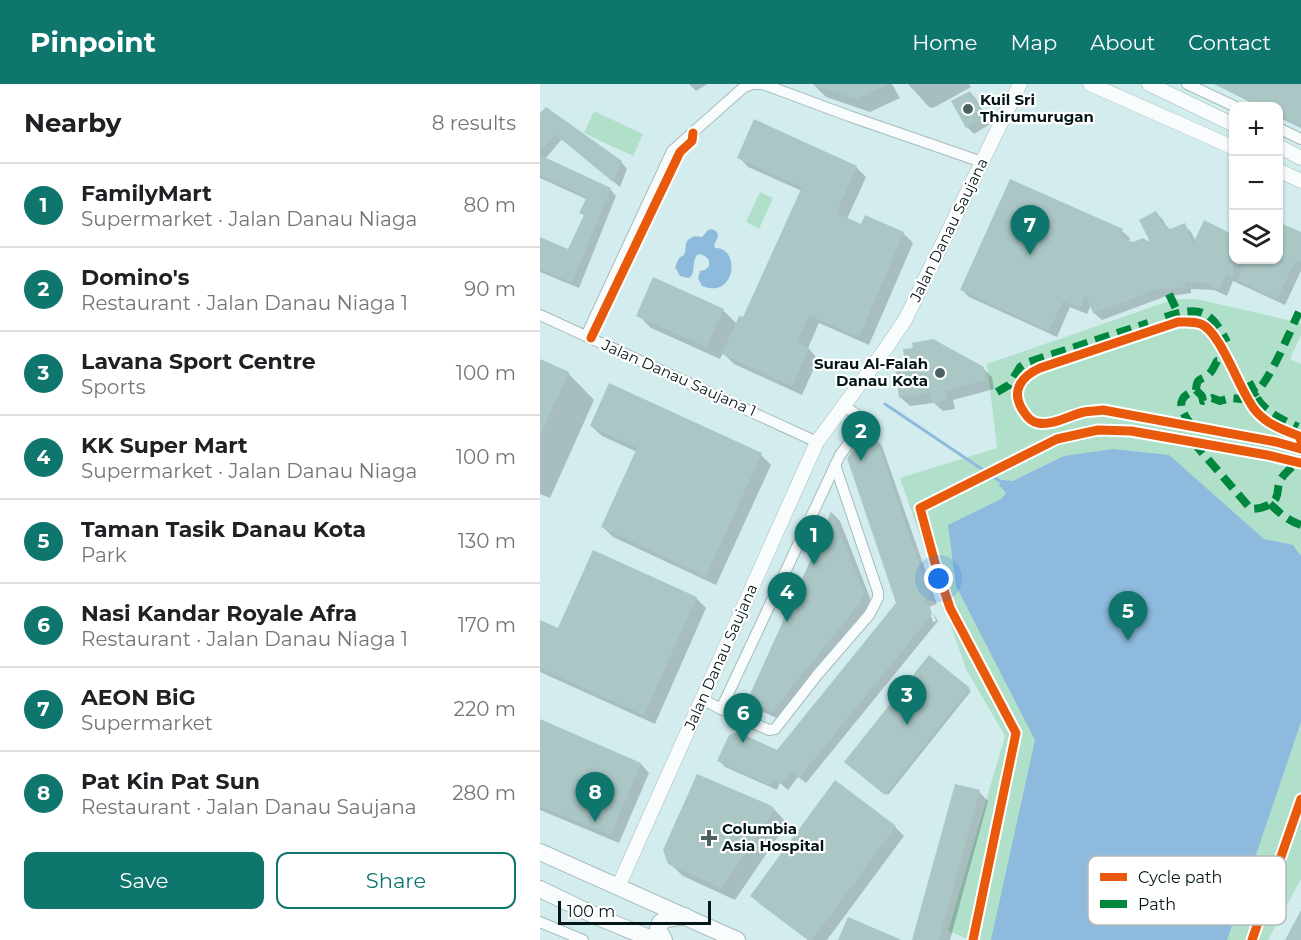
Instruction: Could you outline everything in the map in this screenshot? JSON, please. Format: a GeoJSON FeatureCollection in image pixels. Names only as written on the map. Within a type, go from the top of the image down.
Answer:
{"type":"FeatureCollection","features":[{"type":"Feature","properties":{"kind":"main road"},"geometry":{"type":"LineString","coordinates":[[540,852],[737,940]]}},
{"type":"Feature","properties":{"kind":"main road"},"geometry":{"type":"LineString","coordinates":[[540,862],[606,892],[634,894]]}},
{"type":"Feature","properties":{"kind":"main road"},"geometry":{"type":"LineString","coordinates":[[540,889],[628,934],[654,940]]}},
{"type":"Feature","properties":{"kind":"main road"},"geometry":{"type":"LineString","coordinates":[[664,940],[658,929],[660,923],[666,918],[685,916]]}},
{"type":"Feature","properties":{"kind":"street"},"geometry":{"type":"LineString","coordinates":[[586,336],[672,151],[744,87],[764,84],[982,162]]}},
{"type":"Feature","properties":{"kind":"street"},"geometry":{"type":"LineString","coordinates":[[1090,84],[1229,146]]}},
{"type":"Feature","properties":{"kind":"street"},"geometry":{"type":"LineString","coordinates":[[1149,84],[1229,123]]}},
{"type":"Feature","properties":{"kind":"street"},"geometry":{"type":"LineString","coordinates":[[1187,84],[1229,104]]}},
{"type":"Feature","properties":{"kind":"street","name":"Jalan Danau Saujana"},"geometry":{"type":"LineString","coordinates":[[618,887],[818,442],[905,320],[1021,86]]}},
{"type":"Feature","properties":{"kind":"street"},"geometry":{"type":"LineString","coordinates":[[1283,130],[1301,139]]}},
{"type":"Feature","properties":{"kind":"street"},"geometry":{"type":"LineString","coordinates":[[1283,149],[1301,158]]}},
{"type":"Feature","properties":{"kind":"street"},"geometry":{"type":"LineString","coordinates":[[1283,173],[1301,182]]}},
{"type":"Feature","properties":{"kind":"street","name":"Jalan Danau Saujana 1"},"geometry":{"type":"LineString","coordinates":[[540,315],[818,442]]}},
{"type":"Feature","properties":{"kind":"street"},"geometry":{"type":"LineString","coordinates":[[721,709],[840,455],[866,421],[844,405]]}},
{"type":"Feature","properties":{"kind":"street"},"geometry":{"type":"LineString","coordinates":[[702,699],[769,730],[775,729],[818,674],[869,615],[878,598],[878,592],[835,465]]}},
{"type":"Feature","properties":{"kind":"street"},"geometry":{"type":"LineString","coordinates":[[540,922],[583,940]]}},
{"type":"Feature","properties":{"kind":"green space"},"geometry":{"type":"Polygon","coordinates":[[[594,111],[643,134],[633,156],[584,133],[594,111]]]}},
{"type":"Feature","properties":{"kind":"green space"},"geometry":{"type":"Polygon","coordinates":[[[760,192],[773,198],[759,229],[746,222],[760,192]]]}},
{"type":"Feature","properties":{"kind":"green space"},"geometry":{"type":"Polygon","coordinates":[[[1175,299],[1196,299],[1301,323],[1301,335],[1290,359],[1301,364],[1301,879],[1286,907],[1286,856],[1088,856],[1088,925],[1276,925],[1268,940],[968,940],[948,931],[1005,736],[966,669],[900,478],[997,448],[987,364],[1175,299]]]}},
{"type":"Feature","properties":{"kind":"water"},"geometry":{"type":"Polygon","coordinates":[[[712,229],[718,234],[715,248],[729,255],[731,263],[728,280],[722,286],[713,288],[702,286],[698,278],[700,271],[709,266],[709,260],[701,254],[696,257],[692,276],[688,278],[680,276],[675,267],[679,258],[684,255],[688,240],[695,236],[702,237],[712,229]]]}},
{"type":"Feature","properties":{"kind":"water"},"geometry":{"type":"Polygon","coordinates":[[[1113,449],[1169,455],[1264,539],[1293,545],[1301,556],[1301,722],[1256,856],[1088,856],[1088,925],[1232,925],[1227,940],[991,940],[1035,740],[956,586],[948,525],[1001,499],[1006,493],[999,485],[1002,480],[1013,481],[1064,456],[1113,449]]]}},
{"type":"Feature","properties":{"kind":"building"},"geometry":{"type":"Polygon","coordinates":[[[815,84],[889,84],[856,99],[815,86],[815,84]]]}},
{"type":"Feature","properties":{"kind":"building"},"geometry":{"type":"Polygon","coordinates":[[[1215,84],[1301,84],[1301,126],[1283,117],[1283,102],[1252,102],[1215,84]]]}},
{"type":"Feature","properties":{"kind":"building","name":"Kuil Sri Thirumurugan"},"geometry":{"type":"Polygon","coordinates":[[[970,91],[985,118],[966,128],[951,101],[970,91]]]}},
{"type":"Feature","properties":{"kind":"building"},"geometry":{"type":"Polygon","coordinates":[[[546,107],[622,161],[613,182],[555,134],[540,151],[540,113],[546,107]]]}},
{"type":"Feature","properties":{"kind":"building"},"geometry":{"type":"Polygon","coordinates":[[[754,119],[857,166],[836,213],[861,224],[865,215],[904,232],[859,337],[809,315],[797,342],[809,348],[792,386],[722,354],[739,316],[743,317],[802,187],[737,158],[754,119]]]}},
{"type":"Feature","properties":{"kind":"building"},"geometry":{"type":"Polygon","coordinates":[[[540,155],[611,188],[572,283],[540,269],[540,237],[568,249],[584,215],[579,213],[587,197],[540,175],[540,155]]]}},
{"type":"Feature","properties":{"kind":"building"},"geometry":{"type":"Polygon","coordinates":[[[1010,179],[1123,229],[1120,237],[1133,242],[1143,238],[1150,242],[1139,220],[1156,211],[1164,227],[1166,225],[1170,229],[1185,223],[1193,244],[1204,220],[1229,233],[1229,264],[1233,264],[1233,278],[1226,274],[1219,290],[1206,283],[1185,282],[1185,287],[1162,290],[1161,288],[1093,313],[1086,295],[1080,308],[1063,301],[1049,331],[960,290],[1010,179]]]}},
{"type":"Feature","properties":{"kind":"building"},"geometry":{"type":"Polygon","coordinates":[[[1283,224],[1301,232],[1301,262],[1296,260],[1277,299],[1237,280],[1245,264],[1283,264],[1283,224]]]}},
{"type":"Feature","properties":{"kind":"building"},"geometry":{"type":"Polygon","coordinates":[[[653,277],[724,309],[706,347],[636,316],[653,277]]]}},
{"type":"Feature","properties":{"kind":"building","name":"Surau Al-Falah Danau Kota"},"geometry":{"type":"Polygon","coordinates":[[[933,339],[984,367],[986,380],[945,391],[947,400],[932,403],[930,393],[899,398],[895,366],[905,365],[903,349],[913,348],[912,343],[933,339]]]}},
{"type":"Feature","properties":{"kind":"building"},"geometry":{"type":"Polygon","coordinates":[[[540,359],[569,372],[540,435],[540,359]]]}},
{"type":"Feature","properties":{"kind":"building"},"geometry":{"type":"Polygon","coordinates":[[[609,383],[762,453],[706,576],[601,527],[637,448],[590,426],[609,383]]]}},
{"type":"Feature","properties":{"kind":"building"},"geometry":{"type":"Polygon","coordinates":[[[876,437],[931,598],[922,601],[930,607],[932,614],[799,778],[791,772],[781,784],[773,778],[770,785],[717,761],[729,735],[738,732],[777,750],[896,603],[847,458],[858,444],[876,437]]]}},
{"type":"Feature","properties":{"kind":"building"},"geometry":{"type":"Polygon","coordinates":[[[831,511],[864,593],[859,604],[772,712],[747,701],[831,511]]]}},
{"type":"Feature","properties":{"kind":"building"},"geometry":{"type":"Polygon","coordinates":[[[593,550],[697,597],[644,715],[540,668],[540,620],[558,628],[593,550]]]}},
{"type":"Feature","properties":{"kind":"building"},"geometry":{"type":"Polygon","coordinates":[[[929,655],[970,688],[885,795],[844,762],[929,655]]]}},
{"type":"Feature","properties":{"kind":"building"},"geometry":{"type":"Polygon","coordinates":[[[540,719],[641,763],[611,835],[540,806],[540,719]]]}},
{"type":"Feature","properties":{"kind":"building","name":"Columbia Asia Hospital"},"geometry":{"type":"Polygon","coordinates":[[[697,774],[772,806],[774,811],[721,888],[668,864],[663,850],[697,774]]]}},
{"type":"Feature","properties":{"kind":"building"},"geometry":{"type":"Polygon","coordinates":[[[835,780],[896,826],[812,940],[808,940],[750,896],[835,780]]]}},
{"type":"Feature","properties":{"kind":"building"},"geometry":{"type":"Polygon","coordinates":[[[955,784],[980,790],[939,940],[912,940],[955,784]]]}},
{"type":"Feature","properties":{"kind":"building"},"geometry":{"type":"Polygon","coordinates":[[[1301,910],[1301,940],[1285,940],[1301,910]]]}},
{"type":"Feature","properties":{"kind":"building"},"geometry":{"type":"Polygon","coordinates":[[[848,917],[902,940],[838,940],[848,917]]]}},
{"type":"Feature","properties":{"kind":"waterway"},"geometry":{"type":"LineString","coordinates":[[885,404],[1001,482]]}},
{"type":"Feature","properties":{"kind":"marked path"},"geometry":{"type":"LineString","coordinates":[[1169,294],[1178,313]]}},
{"type":"Feature","properties":{"kind":"marked path"},"geometry":{"type":"LineString","coordinates":[[1165,317],[1196,311],[1203,313],[1215,323],[1227,342]]}},
{"type":"Feature","properties":{"kind":"marked path"},"geometry":{"type":"LineString","coordinates":[[1249,382],[1255,393],[1261,387],[1299,312]]}},
{"type":"Feature","properties":{"kind":"marked path"},"geometry":{"type":"LineString","coordinates":[[997,392],[1009,385],[1020,367],[1026,363],[1148,323]]}},
{"type":"Feature","properties":{"kind":"marked path"},"geometry":{"type":"LineString","coordinates":[[1196,390],[1198,381],[1209,374],[1217,361],[1228,360]]}},
{"type":"Feature","properties":{"kind":"marked path"},"geometry":{"type":"LineString","coordinates":[[1192,426],[1181,405],[1184,397],[1189,393],[1196,390],[1202,396],[1203,401],[1212,398],[1220,401],[1230,398],[1241,399],[1246,395]]}},
{"type":"Feature","properties":{"kind":"marked path"},"geometry":{"type":"LineString","coordinates":[[1257,398],[1270,412],[1298,427]]}},
{"type":"Feature","properties":{"kind":"marked path"},"geometry":{"type":"LineString","coordinates":[[1193,442],[1251,509],[1272,503],[1277,496],[1281,479],[1298,462]]}},
{"type":"Feature","properties":{"kind":"marked path"},"geometry":{"type":"LineString","coordinates":[[1270,504],[1288,519],[1301,525]]}},
{"type":"Feature","properties":{"kind":"cycle path"},"geometry":{"type":"LineString","coordinates":[[591,338],[680,152],[692,141],[693,133]]}},
{"type":"Feature","properties":{"kind":"cycle path"},"geometry":{"type":"LineString","coordinates":[[1301,441],[1299,436],[1281,429],[1259,415],[1249,401],[1216,338],[1208,329],[1196,322],[1178,322],[1040,368],[1027,376],[1019,386],[1020,405],[1030,419],[1038,423],[1050,423],[1084,412],[1103,410],[1276,442],[1301,449]]}},
{"type":"Feature","properties":{"kind":"cycle path"},"geometry":{"type":"LineString","coordinates":[[973,940],[1016,733],[950,608],[920,508],[1057,439],[1098,430],[1131,431],[1301,463]]}},
{"type":"Feature","properties":{"kind":"cycle path"},"geometry":{"type":"LineString","coordinates":[[1281,856],[1301,799]]}},
{"type":"Feature","properties":{"kind":"cycle path"},"geometry":{"type":"LineString","coordinates":[[1252,940],[1257,925]]}},
{"type":"Feature","properties":{"kind":"place","name":"Kuil Sri Thirumurugan"},"geometry":{"type":"Point","coordinates":[968,109]}},
{"type":"Feature","properties":{"kind":"place","name":"AEON BiG"},"geometry":{"type":"Point","coordinates":[1030,255]}},
{"type":"Feature","properties":{"kind":"place","name":"Surau Al-Falah Danau Kota"},"geometry":{"type":"Point","coordinates":[940,373]}},
{"type":"Feature","properties":{"kind":"place","name":"Domino's"},"geometry":{"type":"Point","coordinates":[861,461]}},
{"type":"Feature","properties":{"kind":"place","name":"FamilyMart"},"geometry":{"type":"Point","coordinates":[814,565]}},
{"type":"Feature","properties":{"kind":"place","name":"KK Super Mart"},"geometry":{"type":"Point","coordinates":[787,622]}},
{"type":"Feature","properties":{"kind":"place","name":"Taman Tasik Danau Kota"},"geometry":{"type":"Point","coordinates":[1128,641]}},
{"type":"Feature","properties":{"kind":"place","name":"Lavana Sport Centre"},"geometry":{"type":"Point","coordinates":[907,725]}},
{"type":"Feature","properties":{"kind":"place","name":"Nasi Kandar Royale Afra"},"geometry":{"type":"Point","coordinates":[743,743]}},
{"type":"Feature","properties":{"kind":"place","name":"Pat Kin Pat Sun"},"geometry":{"type":"Point","coordinates":[595,822]}},
{"type":"Feature","properties":{"kind":"place","name":"Columbia Asia Hospital"},"geometry":{"type":"Point","coordinates":[709,838]}}]}
